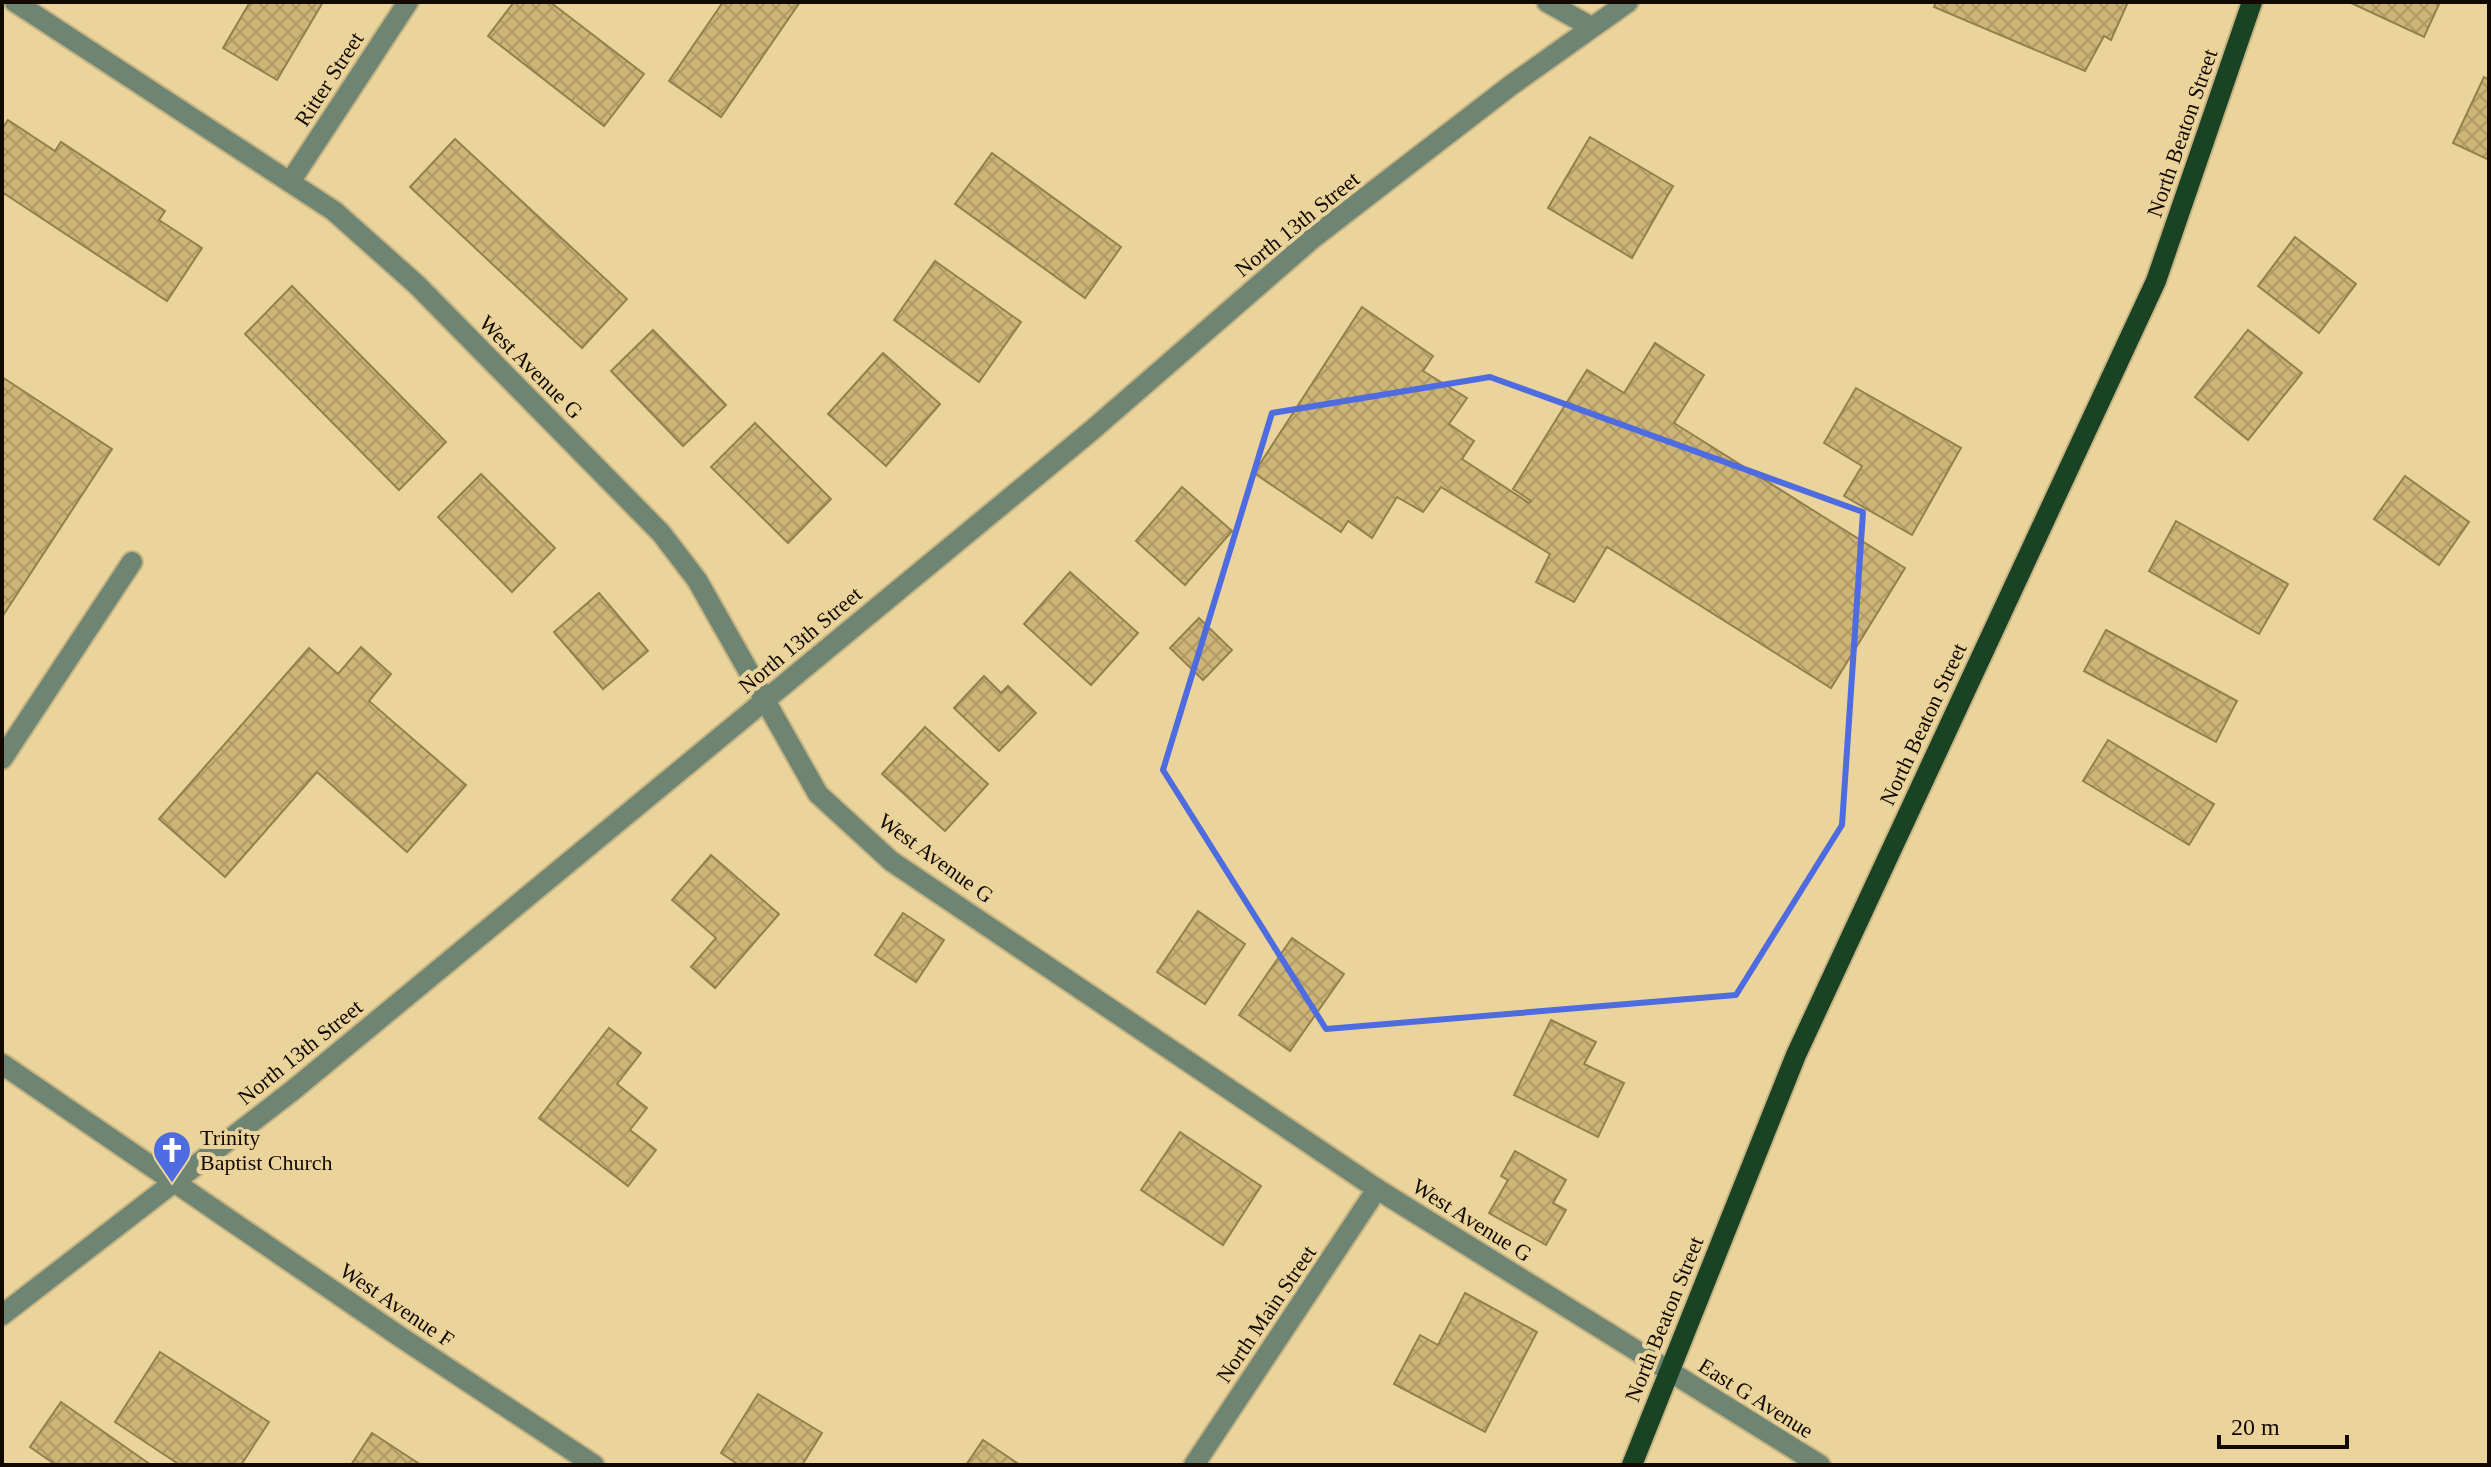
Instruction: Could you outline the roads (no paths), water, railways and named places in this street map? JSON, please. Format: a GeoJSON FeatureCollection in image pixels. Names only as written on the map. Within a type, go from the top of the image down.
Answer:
{"type":"FeatureCollection","features":[{"type":"Feature","properties":{"kind":"main road","name":"North Beaton Street"},"geometry":{"type":"LineString","coordinates":[[1632,1465],[1796,1055],[2156,281],[2252,2]]}},
{"type":"Feature","properties":{"kind":"street","name":"West Avenue G"},"geometry":{"type":"LineString","coordinates":[[15,2],[334,211],[417,285],[661,533],[697,580],[818,794],[891,861],[1377,1189],[1668,1372]]}},
{"type":"Feature","properties":{"kind":"street","name":"Ritter Street"},"geometry":{"type":"LineString","coordinates":[[290,182],[408,2]]}},
{"type":"Feature","properties":{"kind":"street"},"geometry":{"type":"LineString","coordinates":[[1547,2],[1591,27]]}},
{"type":"Feature","properties":{"kind":"street","name":"North 13th Street"},"geometry":{"type":"LineString","coordinates":[[2,1315],[292,1091],[1091,431],[1313,238],[1510,86],[1628,2]]}},
{"type":"Feature","properties":{"kind":"street"},"geometry":{"type":"LineString","coordinates":[[2,759],[132,562]]}},
{"type":"Feature","properties":{"kind":"street","name":"West Avenue F"},"geometry":{"type":"LineString","coordinates":[[2,1064],[399,1336],[594,1465]]}},
{"type":"Feature","properties":{"kind":"street","name":"North Main Street"},"geometry":{"type":"LineString","coordinates":[[1194,1465],[1377,1189]]}},
{"type":"Feature","properties":{"kind":"street","name":"East G Avenue"},"geometry":{"type":"LineString","coordinates":[[1668,1372],[1820,1465]]}},
{"type":"Feature","properties":{"kind":"place","name":"Trinity Baptist Church"},"geometry":{"type":"Point","coordinates":[172,1184]}}]}
